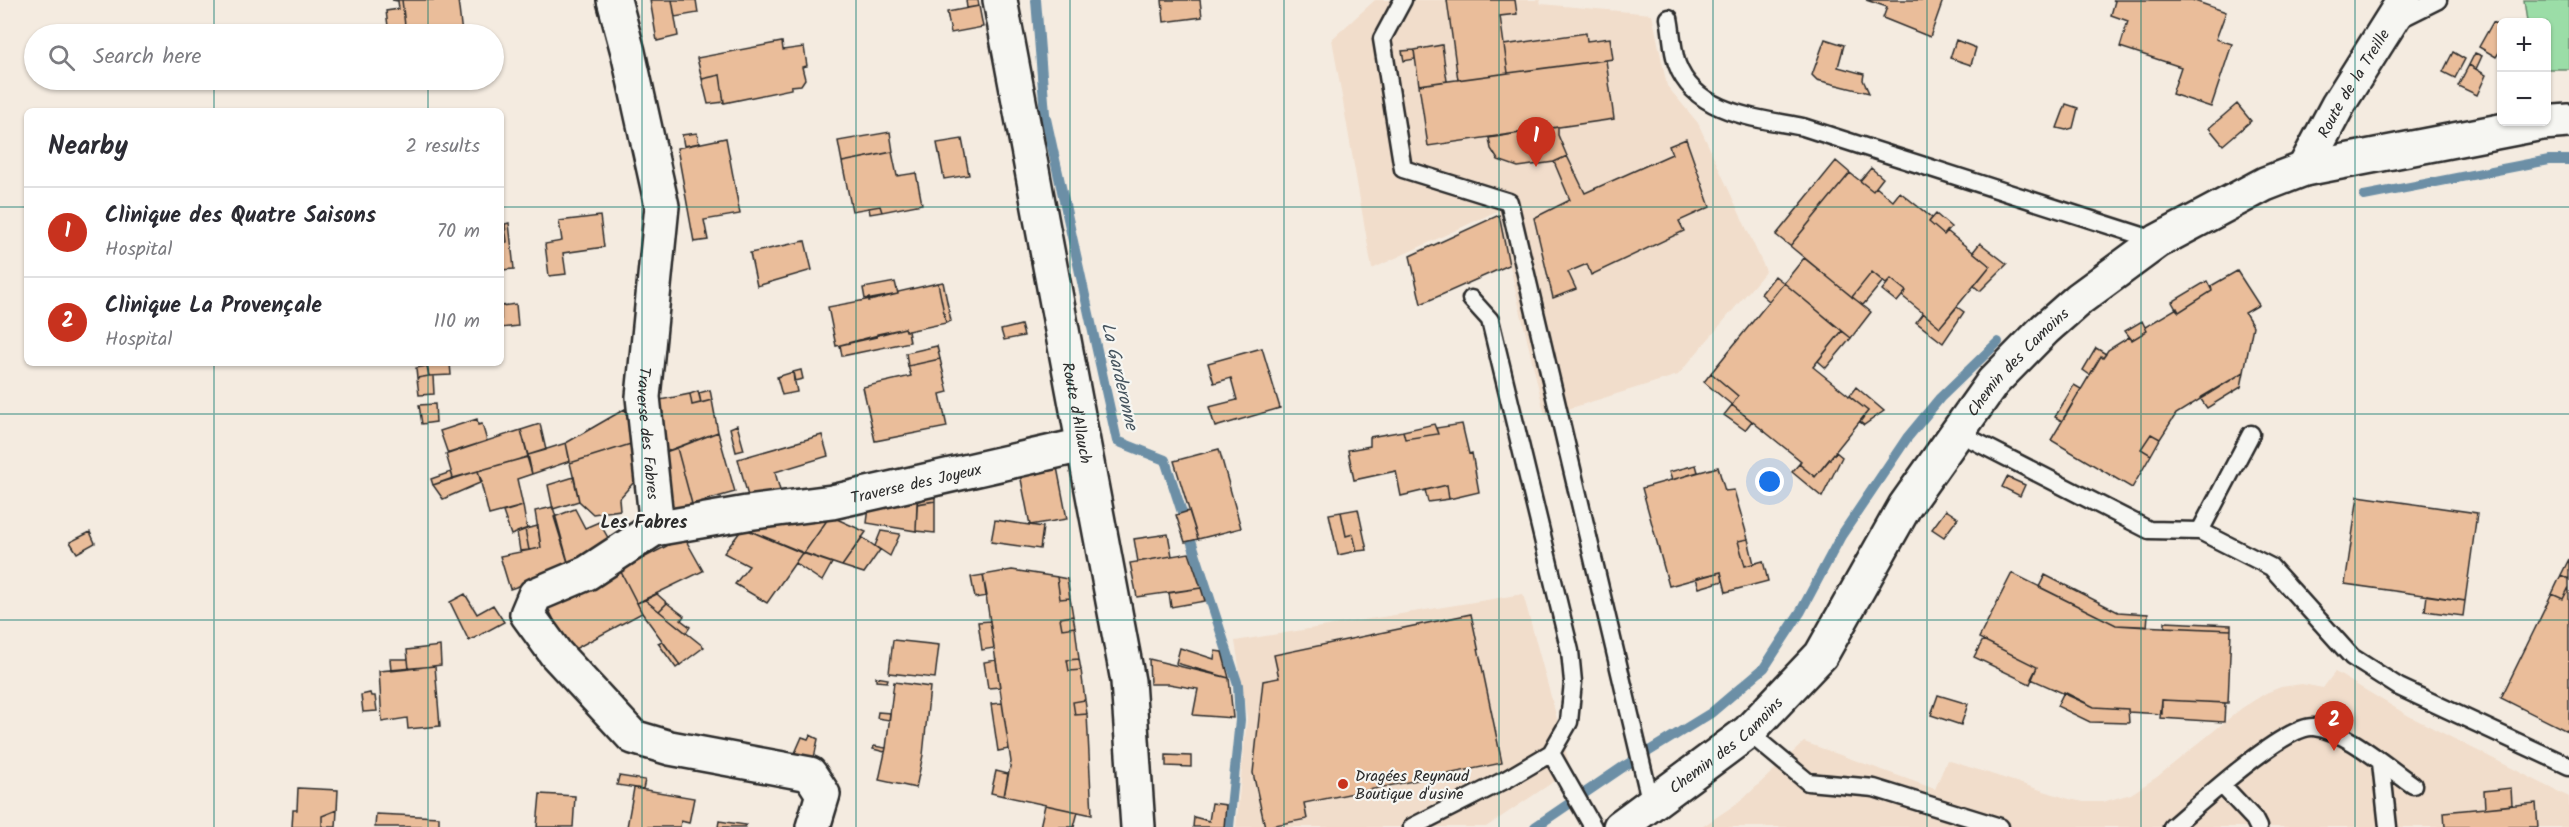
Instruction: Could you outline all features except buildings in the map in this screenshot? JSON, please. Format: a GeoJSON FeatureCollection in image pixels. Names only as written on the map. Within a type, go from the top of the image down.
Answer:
{"type":"FeatureCollection","features":[{"type":"Feature","properties":{"kind":"street","name":"Traverse des Fabres"},"geometry":{"type":"LineString","coordinates":[[614,0],[628,52],[662,206],[643,397],[656,518],[654,529]]}},
{"type":"Feature","properties":{"kind":"street","name":"Route d'Allauch"},"geometry":{"type":"LineString","coordinates":[[999,0],[1128,681],[1138,827]]}},
{"type":"Feature","properties":{"kind":"street","name":"Route de la Treille"},"geometry":{"type":"LineString","coordinates":[[2304,169],[2338,105],[2397,12]]}},
{"type":"Feature","properties":{"kind":"street","name":"Chemin des Camoins"},"geometry":{"type":"LineString","coordinates":[[1620,827],[1648,790],[1748,732],[1821,655],[1905,506],[1993,382],[2045,329],[2079,299],[2158,241],[2265,184],[2304,169],[2542,123],[2569,121]]}},
{"type":"Feature","properties":{"kind":"street","name":"Traverse des Joyeux"},"geometry":{"type":"LineString","coordinates":[[654,529],[747,513],[832,502],[1083,445]]}},
{"type":"Feature","properties":{"kind":"street"},"geometry":{"type":"LineString","coordinates":[[654,529],[587,573],[535,595],[527,614],[556,654],[633,737],[670,748],[810,774],[823,794],[813,827]]}},
{"type":"Feature","properties":{"kind":"lane"},"geometry":{"type":"LineString","coordinates":[[1403,0],[1382,39],[1403,169],[1509,202],[1648,790]]}},
{"type":"Feature","properties":{"kind":"lane"},"geometry":{"type":"LineString","coordinates":[[2397,12],[2439,0]]}},
{"type":"Feature","properties":{"kind":"lane"},"geometry":{"type":"LineString","coordinates":[[1670,18],[1677,63],[1691,89],[1715,105],[1754,117],[1803,127],[2158,241]]}},
{"type":"Feature","properties":{"kind":"lane"},"geometry":{"type":"LineString","coordinates":[[1412,827],[1507,779],[1551,753],[1569,722],[1573,682],[1570,651],[1490,320],[1471,299]]}},
{"type":"Feature","properties":{"kind":"lane"},"geometry":{"type":"LineString","coordinates":[[1959,433],[2149,530],[2200,531],[2271,567],[2352,657],[2399,687],[2569,765]]}},
{"type":"Feature","properties":{"kind":"lane"},"geometry":{"type":"LineString","coordinates":[[2200,531],[2251,434]]}},
{"type":"Feature","properties":{"kind":"lane"},"geometry":{"type":"LineString","coordinates":[[2172,827],[2222,785],[2293,731],[2313,727],[2341,736],[2413,785]]}},
{"type":"Feature","properties":{"kind":"lane"},"geometry":{"type":"LineString","coordinates":[[1748,732],[1808,782],[1874,788],[2000,827]]}},
{"type":"Feature","properties":{"kind":"lane"},"geometry":{"type":"LineString","coordinates":[[1551,753],[1589,821]]}},
{"type":"Feature","properties":{"kind":"lane"},"geometry":{"type":"LineString","coordinates":[[2381,763],[2388,827]]}},
{"type":"Feature","properties":{"kind":"lane"},"geometry":{"type":"LineString","coordinates":[[2222,785],[2254,819],[2258,827]]}},
{"type":"Feature","properties":{"kind":"shaded area"},"geometry":{"type":"Polygon","coordinates":[[[1375,0],[1540,0],[1541,4],[1652,14],[1667,86],[1698,123],[1766,271],[1678,375],[1545,416],[1497,211],[1372,269],[1332,39],[1375,0]]]}},
{"type":"Feature","properties":{"kind":"shaded area"},"geometry":{"type":"Polygon","coordinates":[[[1523,594],[1571,770],[1486,827],[1236,827],[1247,718],[1235,641],[1523,594]]]}},
{"type":"Feature","properties":{"kind":"shaded area"},"geometry":{"type":"Polygon","coordinates":[[[2335,672],[2409,716],[2569,797],[2569,827],[1702,827],[1742,800],[1804,742],[1935,789],[1947,760],[2069,799],[2103,802],[2131,794],[2157,777],[2242,708],[2266,693],[2281,687],[2302,684],[2323,688],[2335,672]]]}},
{"type":"Feature","properties":{"kind":"green space"},"geometry":{"type":"Polygon","coordinates":[[[2524,0],[2569,0],[2569,69],[2551,69],[2551,18],[2526,18],[2524,0]]]}},
{"type":"Feature","properties":{"kind":"waterway","name":"La Garderonne"},"geometry":{"type":"LineString","coordinates":[[1036,0],[1045,114],[1117,441],[1165,460],[1238,685],[1240,720],[1229,827]]}},
{"type":"Feature","properties":{"kind":"waterway"},"geometry":{"type":"LineString","coordinates":[[2364,196],[2549,160],[2569,160]]}},
{"type":"Feature","properties":{"kind":"waterway"},"geometry":{"type":"LineString","coordinates":[[1535,827],[1623,767],[1711,713],[1764,668],[1801,611],[1841,536],[1907,438],[1940,398],[1998,342]]}},
{"type":"Feature","properties":{"kind":"place","name":"Clinique des Quatre Saisons"},"geometry":{"type":"Point","coordinates":[1536,167]}},
{"type":"Feature","properties":{"kind":"place","name":"Clinique La Provençale"},"geometry":{"type":"Point","coordinates":[2334,751]}},
{"type":"Feature","properties":{"kind":"place","name":"Dragées Reynaud Boutique d'usine"},"geometry":{"type":"Point","coordinates":[1343,784]}},
{"type":"Feature","properties":{"kind":"district","name":"Les Fabres"},"geometry":{"type":"Point","coordinates":[644,522]}}]}
